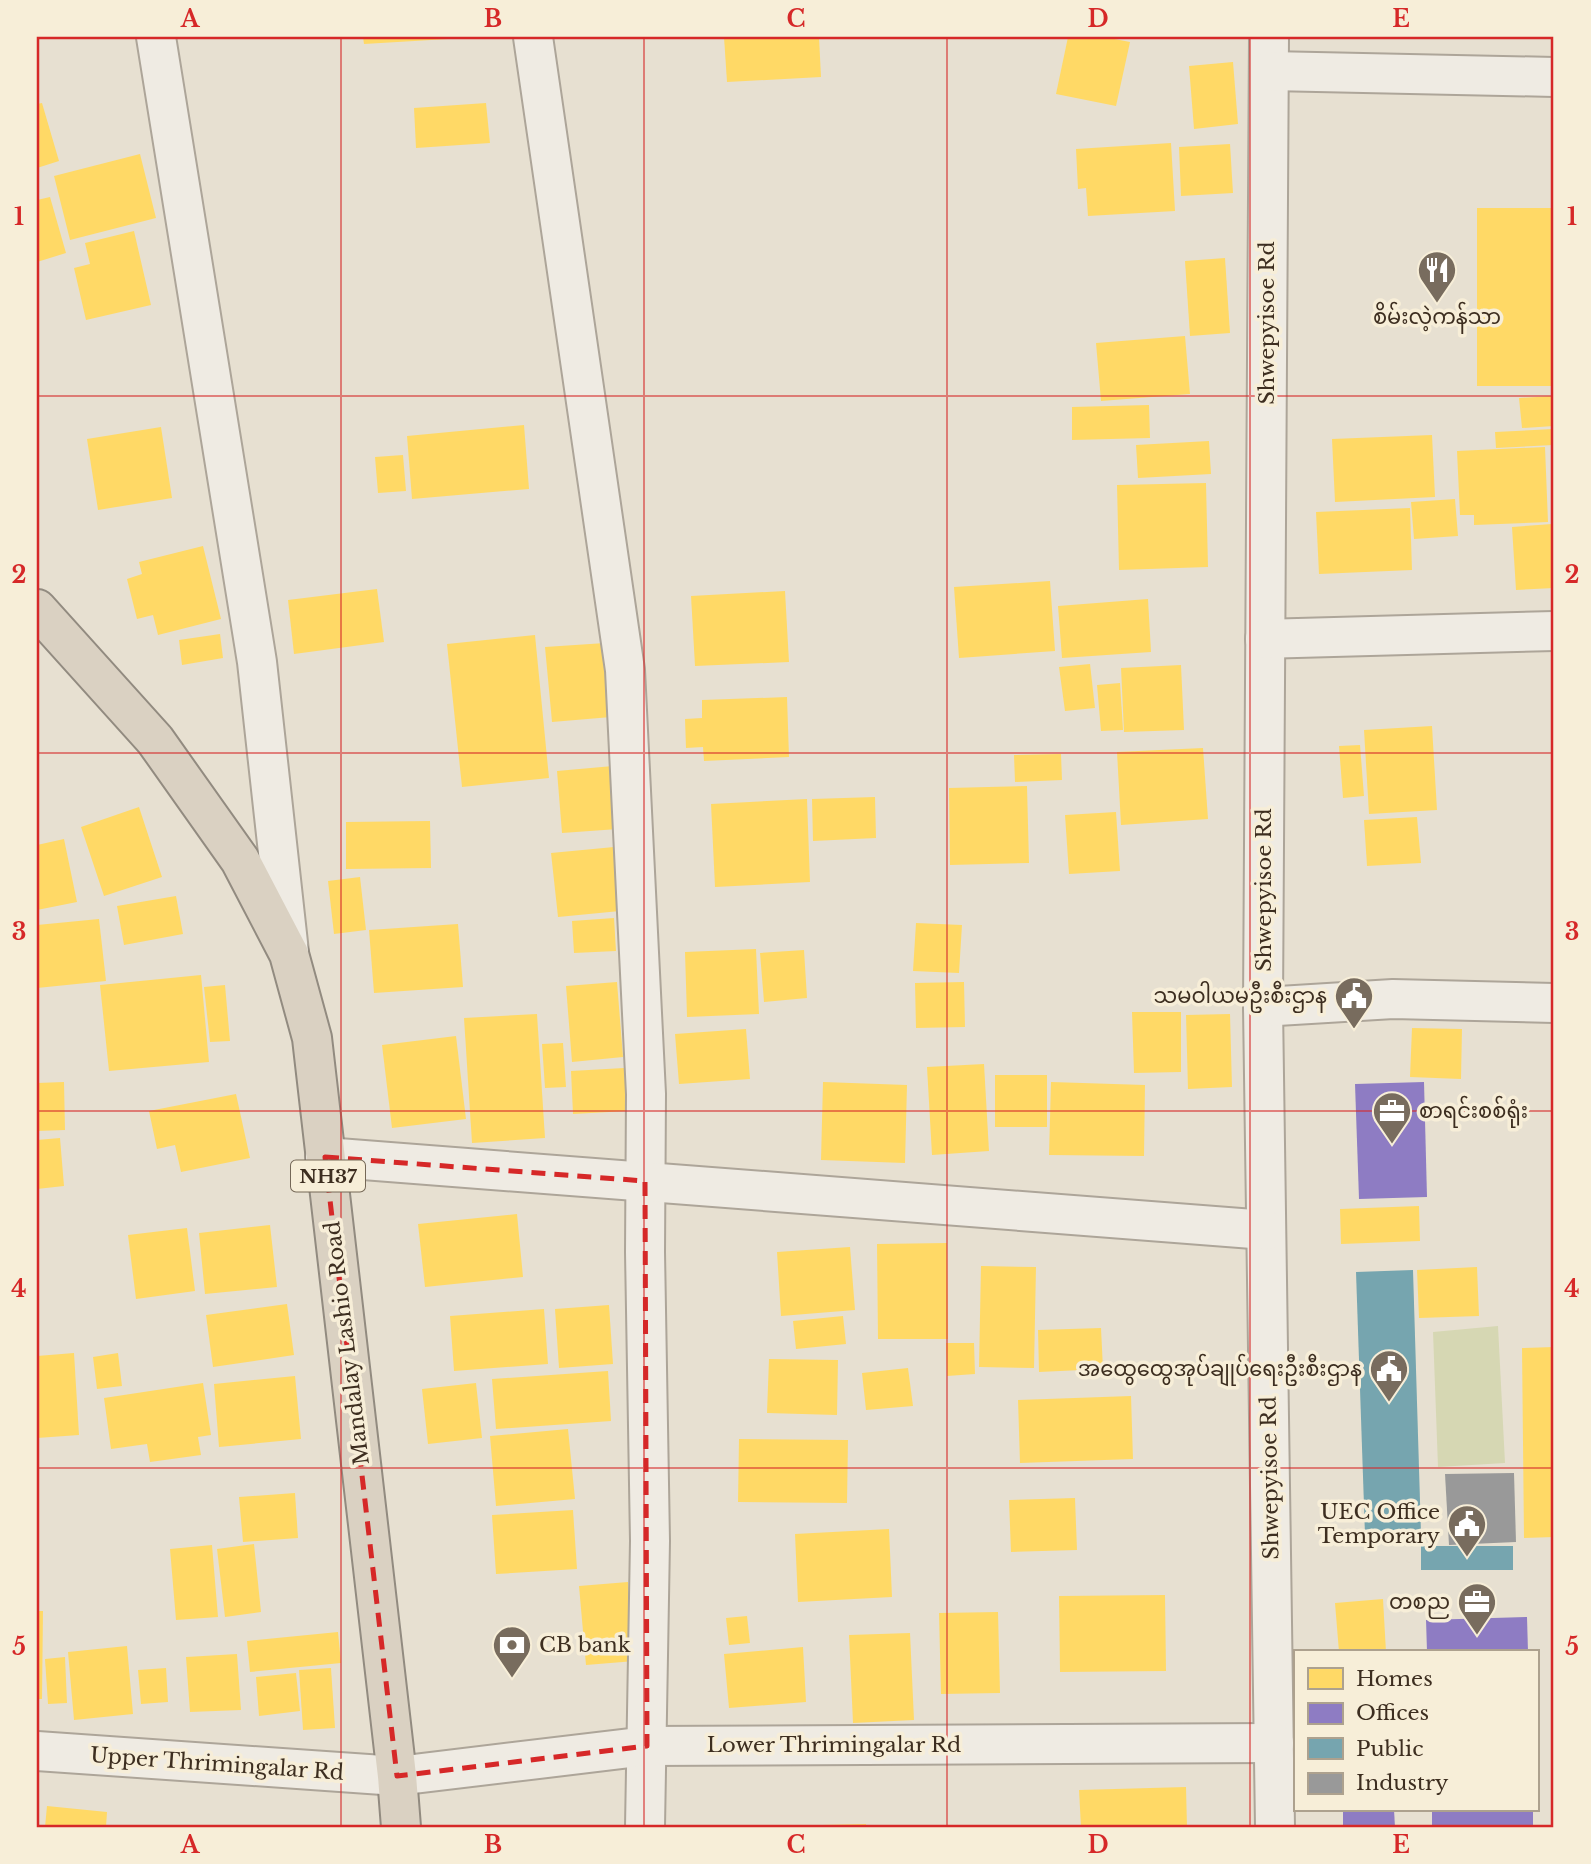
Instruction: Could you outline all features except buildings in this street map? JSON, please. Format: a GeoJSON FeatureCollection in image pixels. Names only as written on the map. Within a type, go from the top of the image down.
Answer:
{"type":"FeatureCollection","features":[{"type":"Feature","properties":{"kind":"highway","name":"Mandalay Lashio Road"},"geometry":{"type":"LineString","coordinates":[[37,609],[155,740],[240,860],[289,954],[312,1038],[401,1827]]}},
{"type":"Feature","properties":{"kind":"street"},"geometry":{"type":"LineString","coordinates":[[156,37],[257,662],[289,954]]}},
{"type":"Feature","properties":{"kind":"street"},"geometry":{"type":"LineString","coordinates":[[533,37],[625,670],[646,1094],[650,1541],[646,1827]]}},
{"type":"Feature","properties":{"kind":"street"},"geometry":{"type":"LineString","coordinates":[[1269,54],[1554,77]]}},
{"type":"Feature","properties":{"kind":"street","name":"Shwepyisoe Rd"},"geometry":{"type":"LineString","coordinates":[[1269,54],[1263,1007],[1275,1827]]}},
{"type":"Feature","properties":{"kind":"street"},"geometry":{"type":"LineString","coordinates":[[1265,639],[1554,631]]}},
{"type":"Feature","properties":{"kind":"street"},"geometry":{"type":"LineString","coordinates":[[1263,1007],[1393,999],[1554,1003]]}},
{"type":"Feature","properties":{"kind":"street"},"geometry":{"type":"LineString","coordinates":[[325,1157],[1266,1230]]}},
{"type":"Feature","properties":{"kind":"street","name":"Lower Thrimingalar Rd"},"geometry":{"type":"LineString","coordinates":[[397,1776],[647,1746],[1274,1743]]}},
{"type":"Feature","properties":{"kind":"street","name":"Upper Thrimingalar Rd"},"geometry":{"type":"LineString","coordinates":[[37,1751],[397,1776]]}},
{"type":"Feature","properties":{"kind":"highlighted area"},"geometry":{"type":"Polygon","coordinates":[[[325,1157],[645,1181],[647,1746],[397,1776],[325,1157]]]}},
{"type":"Feature","properties":{"kind":"green space"},"geometry":{"type":"Polygon","coordinates":[[[1498,1326],[1505,1463],[1438,1467],[1433,1332],[1498,1326]]]}},
{"type":"Feature","properties":{"kind":"place","name":"စိမ်းလဲ့ကန်သာ"},"geometry":{"type":"Point","coordinates":[1437,304]}},
{"type":"Feature","properties":{"kind":"place","name":"သမဝါယမဦးစီးဌာန"},"geometry":{"type":"Point","coordinates":[1354,1030]}},
{"type":"Feature","properties":{"kind":"place","name":"စာရင်းစစ်ရုံး"},"geometry":{"type":"Point","coordinates":[1392,1145]}},
{"type":"Feature","properties":{"kind":"place","name":"အထွေထွေအုပ်ချုပ်ရေးဦးစီးဌာန"},"geometry":{"type":"Point","coordinates":[1389,1403]}},
{"type":"Feature","properties":{"kind":"place","name":"UEC Office Temporary"},"geometry":{"type":"Point","coordinates":[1467,1558]}},
{"type":"Feature","properties":{"kind":"place","name":"တစည"},"geometry":{"type":"Point","coordinates":[1477,1636]}},
{"type":"Feature","properties":{"kind":"place","name":"CB bank"},"geometry":{"type":"Point","coordinates":[512,1679]}}]}
